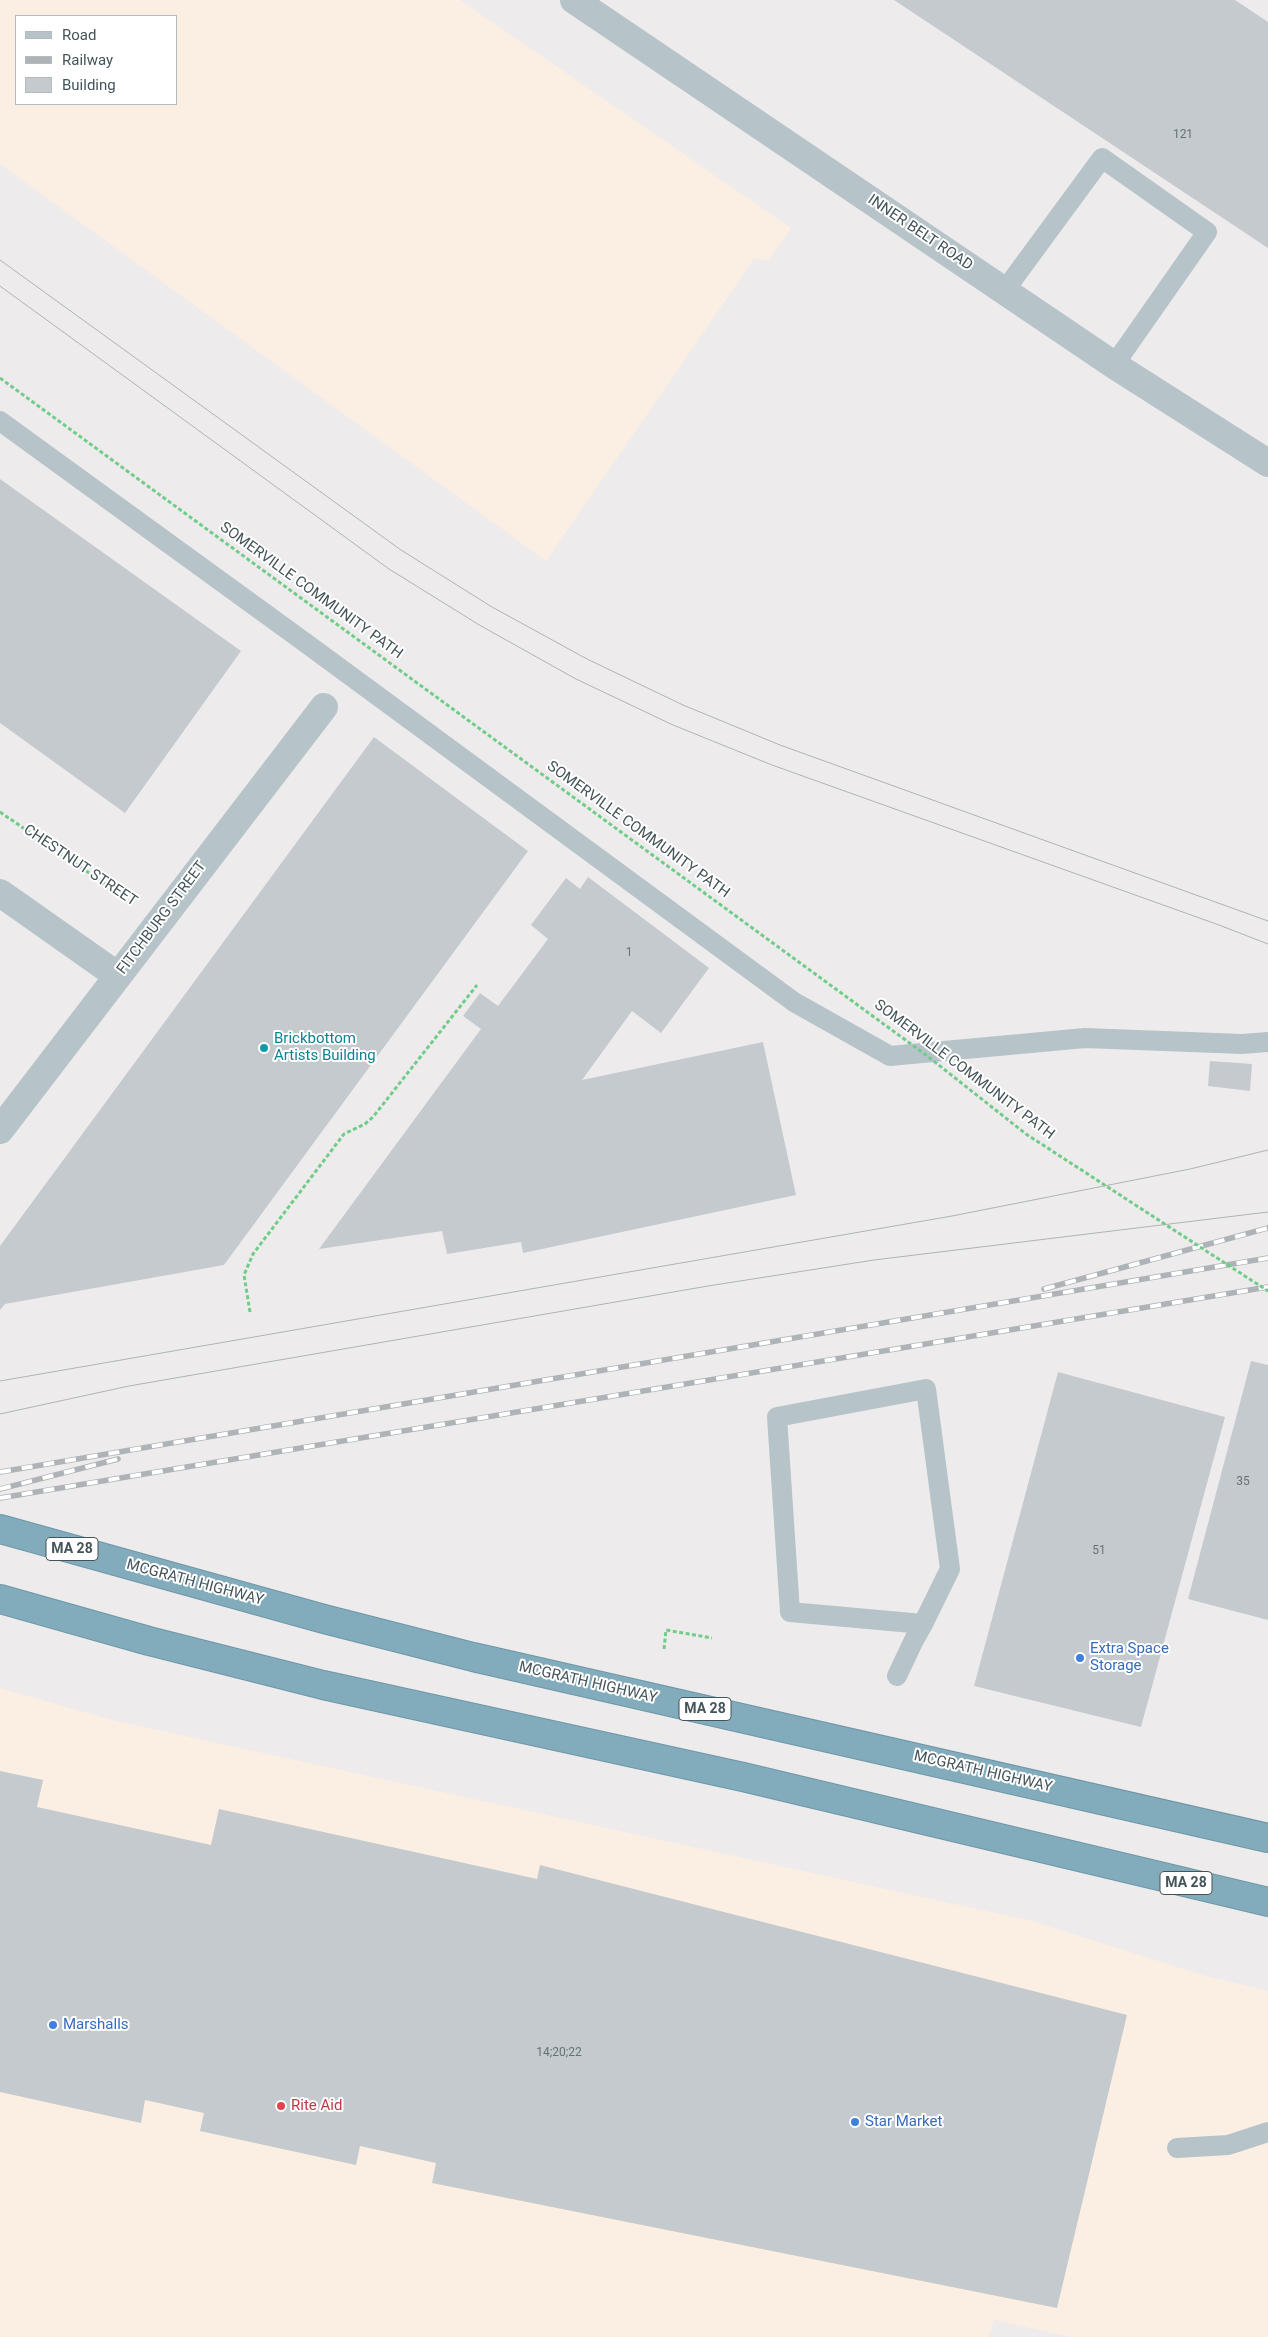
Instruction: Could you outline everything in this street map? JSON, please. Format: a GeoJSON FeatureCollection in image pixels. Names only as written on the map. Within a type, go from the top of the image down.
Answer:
{"type":"FeatureCollection","features":[{"type":"Feature","properties":{"kind":"highway","name":"MCGRATH HIGHWAY"},"geometry":{"type":"LineString","coordinates":[[0,1529],[332,1621],[482,1659],[1268,1838]]}},
{"type":"Feature","properties":{"kind":"highway","name":"MA 28"},"geometry":{"type":"LineString","coordinates":[[0,1599],[107,1630],[323,1685],[744,1777],[1268,1902]]}},
{"type":"Feature","properties":{"kind":"street","name":"INNER BELT ROAD"},"geometry":{"type":"LineString","coordinates":[[574,0],[1114,365],[1268,464]]}},
{"type":"Feature","properties":{"kind":"street","name":"FITCHBURG STREET"},"geometry":{"type":"LineString","coordinates":[[0,1130],[324,707]]}},
{"type":"Feature","properties":{"kind":"street"},"geometry":{"type":"LineString","coordinates":[[0,893],[118,976]]}},
{"type":"Feature","properties":{"kind":"lane"},"geometry":{"type":"LineString","coordinates":[[1005,290],[1102,158],[1207,232],[1114,365]]}},
{"type":"Feature","properties":{"kind":"lane"},"geometry":{"type":"LineString","coordinates":[[0,421],[312,647],[794,1002],[890,1056],[1085,1038],[1242,1044],[1268,1042]]}},
{"type":"Feature","properties":{"kind":"lane"},"geometry":{"type":"LineString","coordinates":[[897,1676],[923,1624],[950,1569],[926,1389],[777,1417],[790,1612],[923,1624]]}},
{"type":"Feature","properties":{"kind":"lane"},"geometry":{"type":"LineString","coordinates":[[1178,2148],[1228,2145],[1268,2132]]}},
{"type":"Feature","properties":{"kind":"path","name":"SOMERVILLE COMMUNITY PATH"},"geometry":{"type":"LineString","coordinates":[[0,378],[926,1054],[1026,1134],[1268,1291]]}},
{"type":"Feature","properties":{"kind":"path","name":"CHESTNUT STREET"},"geometry":{"type":"LineString","coordinates":[[0,812],[160,921]]}},
{"type":"Feature","properties":{"kind":"path"},"geometry":{"type":"LineString","coordinates":[[250,1312],[244,1274],[253,1254],[344,1134],[365,1124],[373,1117],[477,985]]}},
{"type":"Feature","properties":{"kind":"path"},"geometry":{"type":"LineString","coordinates":[[664,1649],[666,1630],[712,1638]]}},
{"type":"Feature","properties":{"kind":"shaded area"},"geometry":{"type":"Polygon","coordinates":[[[0,0],[460,0],[791,228],[769,260],[754,259],[546,561],[0,164],[0,0]]]}},
{"type":"Feature","properties":{"kind":"shaded area"},"geometry":{"type":"Polygon","coordinates":[[[0,1688],[112,1720],[1032,1921],[1202,1975],[1268,1991],[1268,2337],[1071,2337],[994,2320],[989,2337],[0,2337],[0,1688]]]}},
{"type":"Feature","properties":{"kind":"building"},"geometry":{"type":"Polygon","coordinates":[[[894,0],[1235,0],[1268,22],[1268,248],[894,0]]]}},
{"type":"Feature","properties":{"kind":"building"},"geometry":{"type":"Polygon","coordinates":[[[0,479],[241,651],[125,813],[0,723],[0,479]]]}},
{"type":"Feature","properties":{"kind":"building","name":"Brickbottom Artists Building"},"geometry":{"type":"Polygon","coordinates":[[[374,737],[528,851],[224,1265],[5,1304],[0,1310],[0,1246],[374,737]]]}},
{"type":"Feature","properties":{"kind":"building"},"geometry":{"type":"Polygon","coordinates":[[[588,877],[709,968],[661,1033],[632,1011],[582,1080],[763,1042],[796,1195],[523,1253],[521,1242],[447,1254],[442,1231],[319,1249],[481,1029],[463,1016],[480,993],[498,1006],[548,939],[531,925],[566,878],[580,889],[588,877]]]}},
{"type":"Feature","properties":{"kind":"building"},"geometry":{"type":"Polygon","coordinates":[[[1210,1061],[1252,1064],[1250,1091],[1208,1086],[1210,1061]]]}},
{"type":"Feature","properties":{"kind":"building"},"geometry":{"type":"Polygon","coordinates":[[[1251,1361],[1268,1365],[1268,1620],[1188,1599],[1251,1361]]]}},
{"type":"Feature","properties":{"kind":"building"},"geometry":{"type":"Polygon","coordinates":[[[1058,1372],[1225,1417],[1141,1727],[974,1686],[1058,1372]]]}},
{"type":"Feature","properties":{"kind":"building"},"geometry":{"type":"Polygon","coordinates":[[[0,1771],[43,1780],[37,1807],[211,1845],[219,1809],[537,1879],[540,1865],[1127,2015],[1057,2308],[432,2183],[436,2163],[360,2146],[356,2165],[200,2131],[204,2113],[145,2100],[141,2123],[0,2092],[0,1771]]]}},
{"type":"Feature","properties":{"kind":"tram line"},"geometry":{"type":"LineString","coordinates":[[0,260],[401,550],[492,607],[587,659],[683,705],[780,745],[1268,921]]}},
{"type":"Feature","properties":{"kind":"tram line"},"geometry":{"type":"LineString","coordinates":[[0,286],[389,569],[481,626],[576,679],[673,725],[772,765],[1268,944]]}},
{"type":"Feature","properties":{"kind":"tram line"},"geometry":{"type":"LineString","coordinates":[[0,1381],[952,1216],[1190,1169],[1268,1150]]}},
{"type":"Feature","properties":{"kind":"tram line"},"geometry":{"type":"LineString","coordinates":[[0,1414],[129,1386],[708,1286],[874,1260],[1268,1212]]}},
{"type":"Feature","properties":{"kind":"railway"},"geometry":{"type":"LineString","coordinates":[[1044,1289],[1268,1228]]}},
{"type":"Feature","properties":{"kind":"railway"},"geometry":{"type":"LineString","coordinates":[[0,1472],[1268,1258]]}},
{"type":"Feature","properties":{"kind":"railway"},"geometry":{"type":"LineString","coordinates":[[0,1498],[1268,1287]]}},
{"type":"Feature","properties":{"kind":"railway"},"geometry":{"type":"LineString","coordinates":[[0,1489],[118,1459]]}},
{"type":"Feature","properties":{"kind":"place","name":"Brickbottom Artists Building"},"geometry":{"type":"Point","coordinates":[264,1048]}},
{"type":"Feature","properties":{"kind":"place","name":"Extra Space Storage"},"geometry":{"type":"Point","coordinates":[1080,1658]}},
{"type":"Feature","properties":{"kind":"place","name":"Marshalls"},"geometry":{"type":"Point","coordinates":[53,2025]}},
{"type":"Feature","properties":{"kind":"place","name":"Rite Aid"},"geometry":{"type":"Point","coordinates":[281,2106]}},
{"type":"Feature","properties":{"kind":"place","name":"Star Market"},"geometry":{"type":"Point","coordinates":[855,2122]}}]}
